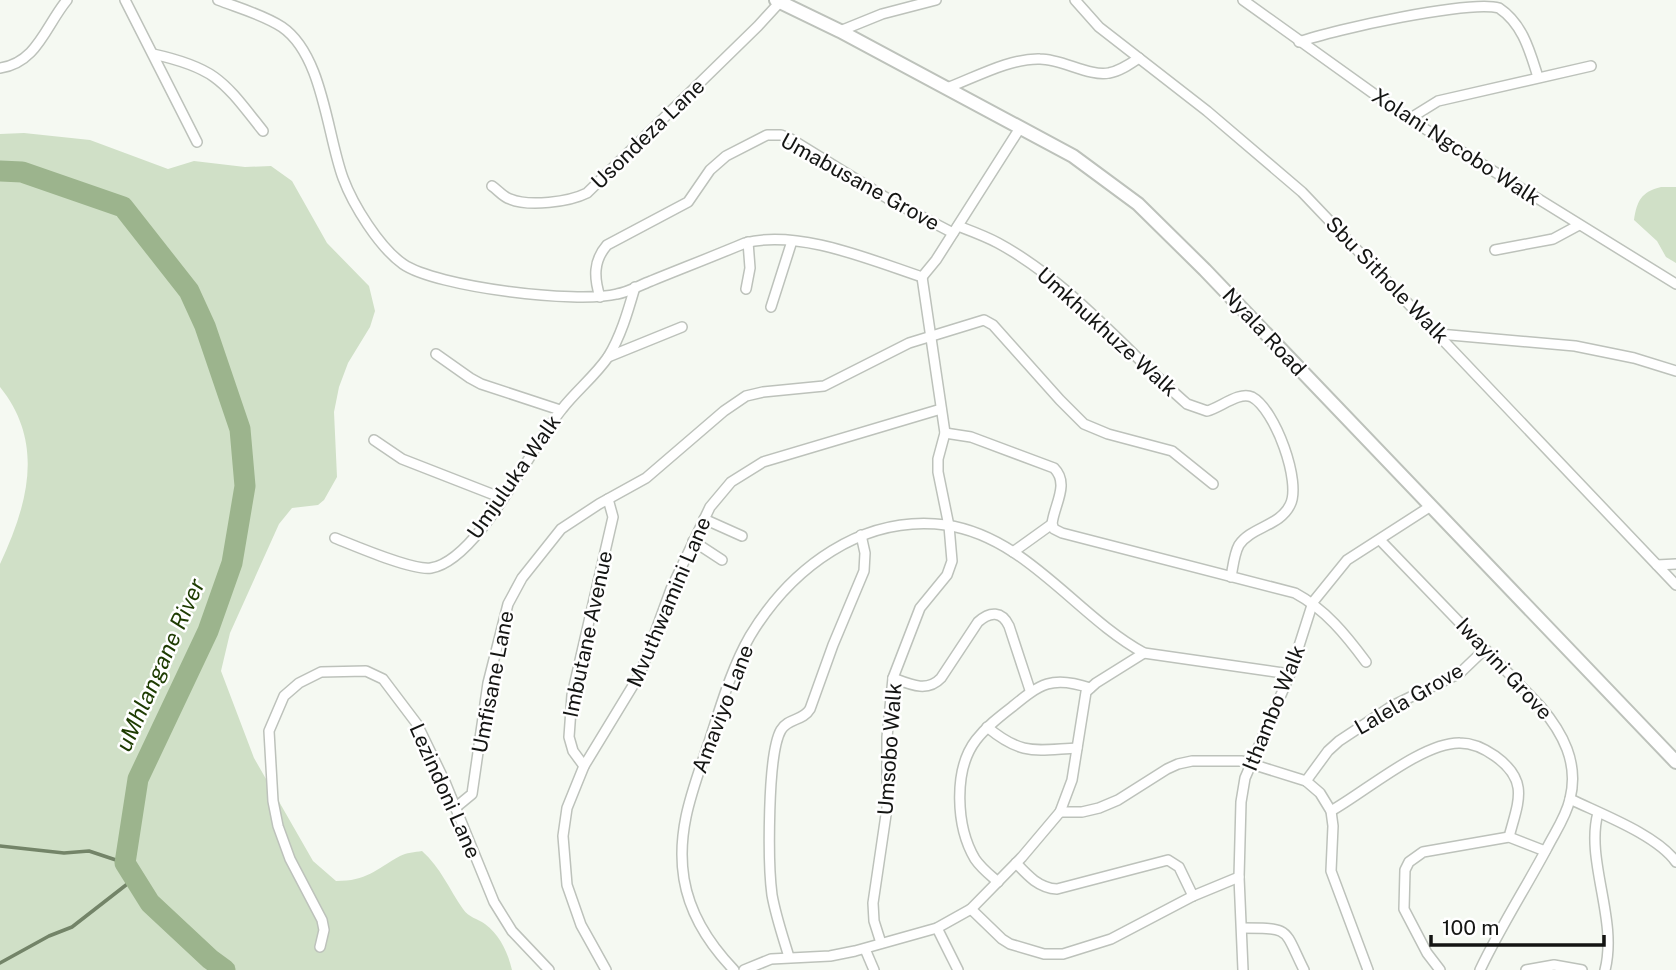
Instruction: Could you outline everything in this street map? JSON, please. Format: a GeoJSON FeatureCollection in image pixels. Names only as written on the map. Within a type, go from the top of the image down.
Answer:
{"type":"FeatureCollection","features":[{"type":"Feature","properties":{"kind":"street"},"geometry":{"type":"LineString","coordinates":[[0,68],[30,54],[67,0]]}},
{"type":"Feature","properties":{"kind":"street"},"geometry":{"type":"LineString","coordinates":[[125,0],[197,142]]}},
{"type":"Feature","properties":{"kind":"street"},"geometry":{"type":"LineString","coordinates":[[218,0],[281,26],[296,41],[321,92],[340,166],[353,200],[396,259],[422,273],[489,289],[600,297],[620,294],[748,242],[766,240],[792,241],[830,248],[922,277]]}},
{"type":"Feature","properties":{"kind":"street"},"geometry":{"type":"LineString","coordinates":[[840,31],[882,14],[936,0]]}},
{"type":"Feature","properties":{"kind":"street","name":"Sbu Sithole Walk"},"geometry":{"type":"LineString","coordinates":[[1075,0],[1093,22],[1280,171],[1439,334],[1676,585]]}},
{"type":"Feature","properties":{"kind":"street","name":"Xolani Ngcobo Walk"},"geometry":{"type":"LineString","coordinates":[[1243,0],[1409,119],[1676,284]]}},
{"type":"Feature","properties":{"kind":"street"},"geometry":{"type":"LineString","coordinates":[[1300,42],[1451,1],[1483,2],[1506,14],[1521,31],[1529,46],[1538,77]]}},
{"type":"Feature","properties":{"kind":"street","name":"Nyala Road"},"geometry":{"type":"LineString","coordinates":[[785,2],[1073,156],[1118,187],[1147,213],[1676,762]]}},
{"type":"Feature","properties":{"kind":"street","name":"Usondeza Lane"},"geometry":{"type":"LineString","coordinates":[[492,186],[507,198],[525,203],[570,200],[587,193],[785,2]]}},
{"type":"Feature","properties":{"kind":"street"},"geometry":{"type":"LineString","coordinates":[[153,54],[193,64],[216,77],[227,86],[263,131]]}},
{"type":"Feature","properties":{"kind":"street"},"geometry":{"type":"LineString","coordinates":[[947,88],[996,69],[1032,59],[1055,60],[1105,74],[1139,58]]}},
{"type":"Feature","properties":{"kind":"street"},"geometry":{"type":"LineString","coordinates":[[1409,119],[1438,101],[1591,66]]}},
{"type":"Feature","properties":{"kind":"street"},"geometry":{"type":"LineString","coordinates":[[1013,552],[1052,524],[1061,479],[1054,468],[971,437],[945,433],[922,277],[936,260],[1020,128]]}},
{"type":"Feature","properties":{"kind":"street","name":"Umabusane Grove"},"geometry":{"type":"LineString","coordinates":[[600,297],[596,268],[599,256],[607,246],[688,202],[714,165],[732,152],[767,135],[780,135],[791,139],[890,200],[956,229]]}},
{"type":"Feature","properties":{"kind":"street"},"geometry":{"type":"LineString","coordinates":[[1495,250],[1553,239],[1579,225]]}},
{"type":"Feature","properties":{"kind":"street","name":"Umkhukhuze Walk"},"geometry":{"type":"LineString","coordinates":[[956,229],[997,243],[1029,263],[1074,298],[1186,404],[1207,411],[1244,396],[1256,400],[1278,431],[1292,473],[1294,492],[1283,515],[1248,536],[1240,544],[1231,577]]}},
{"type":"Feature","properties":{"kind":"street"},"geometry":{"type":"LineString","coordinates":[[771,307],[792,241]]}},
{"type":"Feature","properties":{"kind":"street"},"geometry":{"type":"LineString","coordinates":[[746,289],[750,268],[748,242]]}},
{"type":"Feature","properties":{"kind":"street","name":"Umjuluka Walk"},"geometry":{"type":"LineString","coordinates":[[335,538],[410,565],[433,568],[452,558],[472,540],[560,410],[608,357],[618,337],[635,287]]}},
{"type":"Feature","properties":{"kind":"street","name":"Umfisane Lane"},"geometry":{"type":"LineString","coordinates":[[455,808],[472,793],[488,683],[503,616],[512,595],[544,549],[561,529],[646,478],[724,411],[746,396],[824,386],[909,343],[975,321],[987,321],[1084,424],[1108,434],[1172,451],[1213,484]]}},
{"type":"Feature","properties":{"kind":"street"},"geometry":{"type":"LineString","coordinates":[[608,357],[682,327]]}},
{"type":"Feature","properties":{"kind":"street"},"geometry":{"type":"LineString","coordinates":[[1439,334],[1576,346],[1634,358],[1676,371]]}},
{"type":"Feature","properties":{"kind":"street"},"geometry":{"type":"LineString","coordinates":[[436,354],[481,384],[560,410]]}},
{"type":"Feature","properties":{"kind":"street","name":"Mvuthwamini Lane"},"geometry":{"type":"LineString","coordinates":[[606,970],[581,925],[570,897],[565,873],[563,836],[567,808],[584,766],[640,674],[671,589],[704,519],[724,488],[763,462],[941,410]]}},
{"type":"Feature","properties":{"kind":"street","name":"Umsobo Walk"},"geometry":{"type":"LineString","coordinates":[[881,943],[874,921],[873,903],[887,808],[887,737],[893,678],[920,608],[950,570],[952,561],[938,459],[945,433]]}},
{"type":"Feature","properties":{"kind":"street"},"geometry":{"type":"LineString","coordinates":[[374,440],[402,459],[502,498]]}},
{"type":"Feature","properties":{"kind":"street","name":"Imbutane Avenue"},"geometry":{"type":"LineString","coordinates":[[584,766],[571,745],[569,716],[575,676],[613,517],[613,509],[608,499]]}},
{"type":"Feature","properties":{"kind":"street","name":"Ithambo Walk"},"geometry":{"type":"LineString","coordinates":[[1243,969],[1239,877],[1241,802],[1245,778],[1290,674],[1312,603],[1338,568],[1431,506]]}},
{"type":"Feature","properties":{"kind":"street"},"geometry":{"type":"LineString","coordinates":[[704,519],[742,536]]}},
{"type":"Feature","properties":{"kind":"street"},"geometry":{"type":"LineString","coordinates":[[1052,524],[1054,529],[1062,533],[1295,593],[1312,603],[1343,632],[1366,662]]}},
{"type":"Feature","properties":{"kind":"street","name":"Amaviyo Lane"},"geometry":{"type":"LineString","coordinates":[[734,970],[703,932],[687,895],[682,857],[684,819],[724,697],[749,638],[763,616],[809,565],[860,535],[895,526],[949,526],[985,537],[1013,552],[1103,626],[1144,653],[1290,674]]}},
{"type":"Feature","properties":{"kind":"street"},"geometry":{"type":"LineString","coordinates":[[789,957],[777,920],[772,892],[770,799],[773,769],[780,731],[789,723],[806,716],[864,571],[865,553],[860,535]]}},
{"type":"Feature","properties":{"kind":"street","name":"Iwayini Grove"},"geometry":{"type":"LineString","coordinates":[[1380,540],[1548,714],[1564,739],[1571,762],[1570,799],[1559,827],[1509,912],[1480,970]]}},
{"type":"Feature","properties":{"kind":"street"},"geometry":{"type":"LineString","coordinates":[[693,541],[722,560]]}},
{"type":"Feature","properties":{"kind":"street"},"geometry":{"type":"LineString","coordinates":[[1657,565],[1676,564]]}},
{"type":"Feature","properties":{"kind":"street"},"geometry":{"type":"LineString","coordinates":[[893,678],[917,686],[933,685],[941,678],[978,622],[984,616],[999,614],[1009,626],[1030,690]]}},
{"type":"Feature","properties":{"kind":"street","name":"Lalela Grove"},"geometry":{"type":"LineString","coordinates":[[1306,781],[1328,751],[1339,741],[1392,706],[1460,673],[1486,649]]}},
{"type":"Feature","properties":{"kind":"street"},"geometry":{"type":"LineString","coordinates":[[744,970],[764,960],[830,956],[865,948],[937,928],[971,909],[1060,812],[1072,780],[1084,699],[1090,688],[1144,653]]}},
{"type":"Feature","properties":{"kind":"street","name":"Lezindoni Lane"},"geometry":{"type":"LineString","coordinates":[[320,947],[324,930],[322,920],[290,859],[278,826],[273,801],[269,731],[275,712],[291,688],[314,675],[328,671],[366,671],[383,679],[424,735],[500,914],[522,944],[550,970]]}},
{"type":"Feature","properties":{"kind":"street"},"geometry":{"type":"LineString","coordinates":[[998,882],[974,857],[959,807],[959,789],[973,743],[987,727],[1030,690],[1055,682],[1090,688]]}},
{"type":"Feature","properties":{"kind":"street"},"geometry":{"type":"LineString","coordinates":[[987,727],[1016,747],[1035,750],[1077,748]]}},
{"type":"Feature","properties":{"kind":"street"},"geometry":{"type":"LineString","coordinates":[[1332,811],[1410,760],[1441,745],[1461,743],[1485,750],[1504,763],[1517,778],[1519,796],[1509,837]]}},
{"type":"Feature","properties":{"kind":"street"},"geometry":{"type":"LineString","coordinates":[[1060,812],[1082,812],[1099,808],[1178,764],[1242,761],[1306,781],[1320,793],[1332,811],[1331,871],[1368,970]]}},
{"type":"Feature","properties":{"kind":"street"},"geometry":{"type":"LineString","coordinates":[[1570,799],[1653,840],[1676,862]]}},
{"type":"Feature","properties":{"kind":"street"},"geometry":{"type":"LineString","coordinates":[[1598,813],[1595,841],[1608,933],[1605,970]]}},
{"type":"Feature","properties":{"kind":"street"},"geometry":{"type":"LineString","coordinates":[[1440,970],[1427,953],[1404,909],[1405,870],[1409,862],[1423,852],[1509,837],[1545,851]]}},
{"type":"Feature","properties":{"kind":"street"},"geometry":{"type":"LineString","coordinates":[[1016,863],[1036,882],[1044,887],[1057,889],[1168,860],[1179,867],[1193,896]]}},
{"type":"Feature","properties":{"kind":"street"},"geometry":{"type":"LineString","coordinates":[[971,909],[1010,944],[1052,955],[1097,945],[1193,896],[1239,877]]}},
{"type":"Feature","properties":{"kind":"street"},"geometry":{"type":"LineString","coordinates":[[937,928],[958,970]]}},
{"type":"Feature","properties":{"kind":"street"},"geometry":{"type":"LineString","coordinates":[[1242,928],[1275,928],[1284,932],[1304,970]]}},
{"type":"Feature","properties":{"kind":"street"},"geometry":{"type":"LineString","coordinates":[[865,948],[874,970]]}},
{"type":"Feature","properties":{"kind":"street"},"geometry":{"type":"LineString","coordinates":[[1526,970],[1555,965],[1582,970]]}},
{"type":"Feature","properties":{"kind":"street"},"geometry":{"type":"LineString","coordinates":[[1231,970],[1243,969]]}},
{"type":"Feature","properties":{"kind":"green space"},"geometry":{"type":"Polygon","coordinates":[[[24,133],[90,140],[168,169],[194,161],[245,167],[271,166],[292,181],[327,243],[369,286],[375,311],[370,327],[348,363],[334,412],[337,477],[324,500],[318,505],[292,508],[279,524],[230,633],[221,671],[254,758],[313,861],[336,881],[347,880],[370,874],[402,855],[422,851],[440,872],[465,912],[495,933],[506,951],[512,970],[0,970],[0,564],[24,496],[27,452],[23,430],[14,408],[0,387],[0,134],[24,133]]]}},
{"type":"Feature","properties":{"kind":"green space"},"geometry":{"type":"Polygon","coordinates":[[[1661,187],[1676,187],[1676,263],[1666,257],[1657,241],[1634,220],[1641,198],[1661,187]]]}},
{"type":"Feature","properties":{"kind":"waterway","name":"uMhlangane River"},"geometry":{"type":"LineString","coordinates":[[0,171],[22,172],[123,207],[189,291],[205,326],[240,429],[245,486],[232,563],[208,631],[138,779],[125,863],[150,903],[225,970]]}},
{"type":"Feature","properties":{"kind":"waterway"},"geometry":{"type":"LineString","coordinates":[[0,846],[64,853],[89,851],[125,863]]}},
{"type":"Feature","properties":{"kind":"waterway"},"geometry":{"type":"LineString","coordinates":[[0,963],[49,936],[72,927],[135,878]]}}]}
